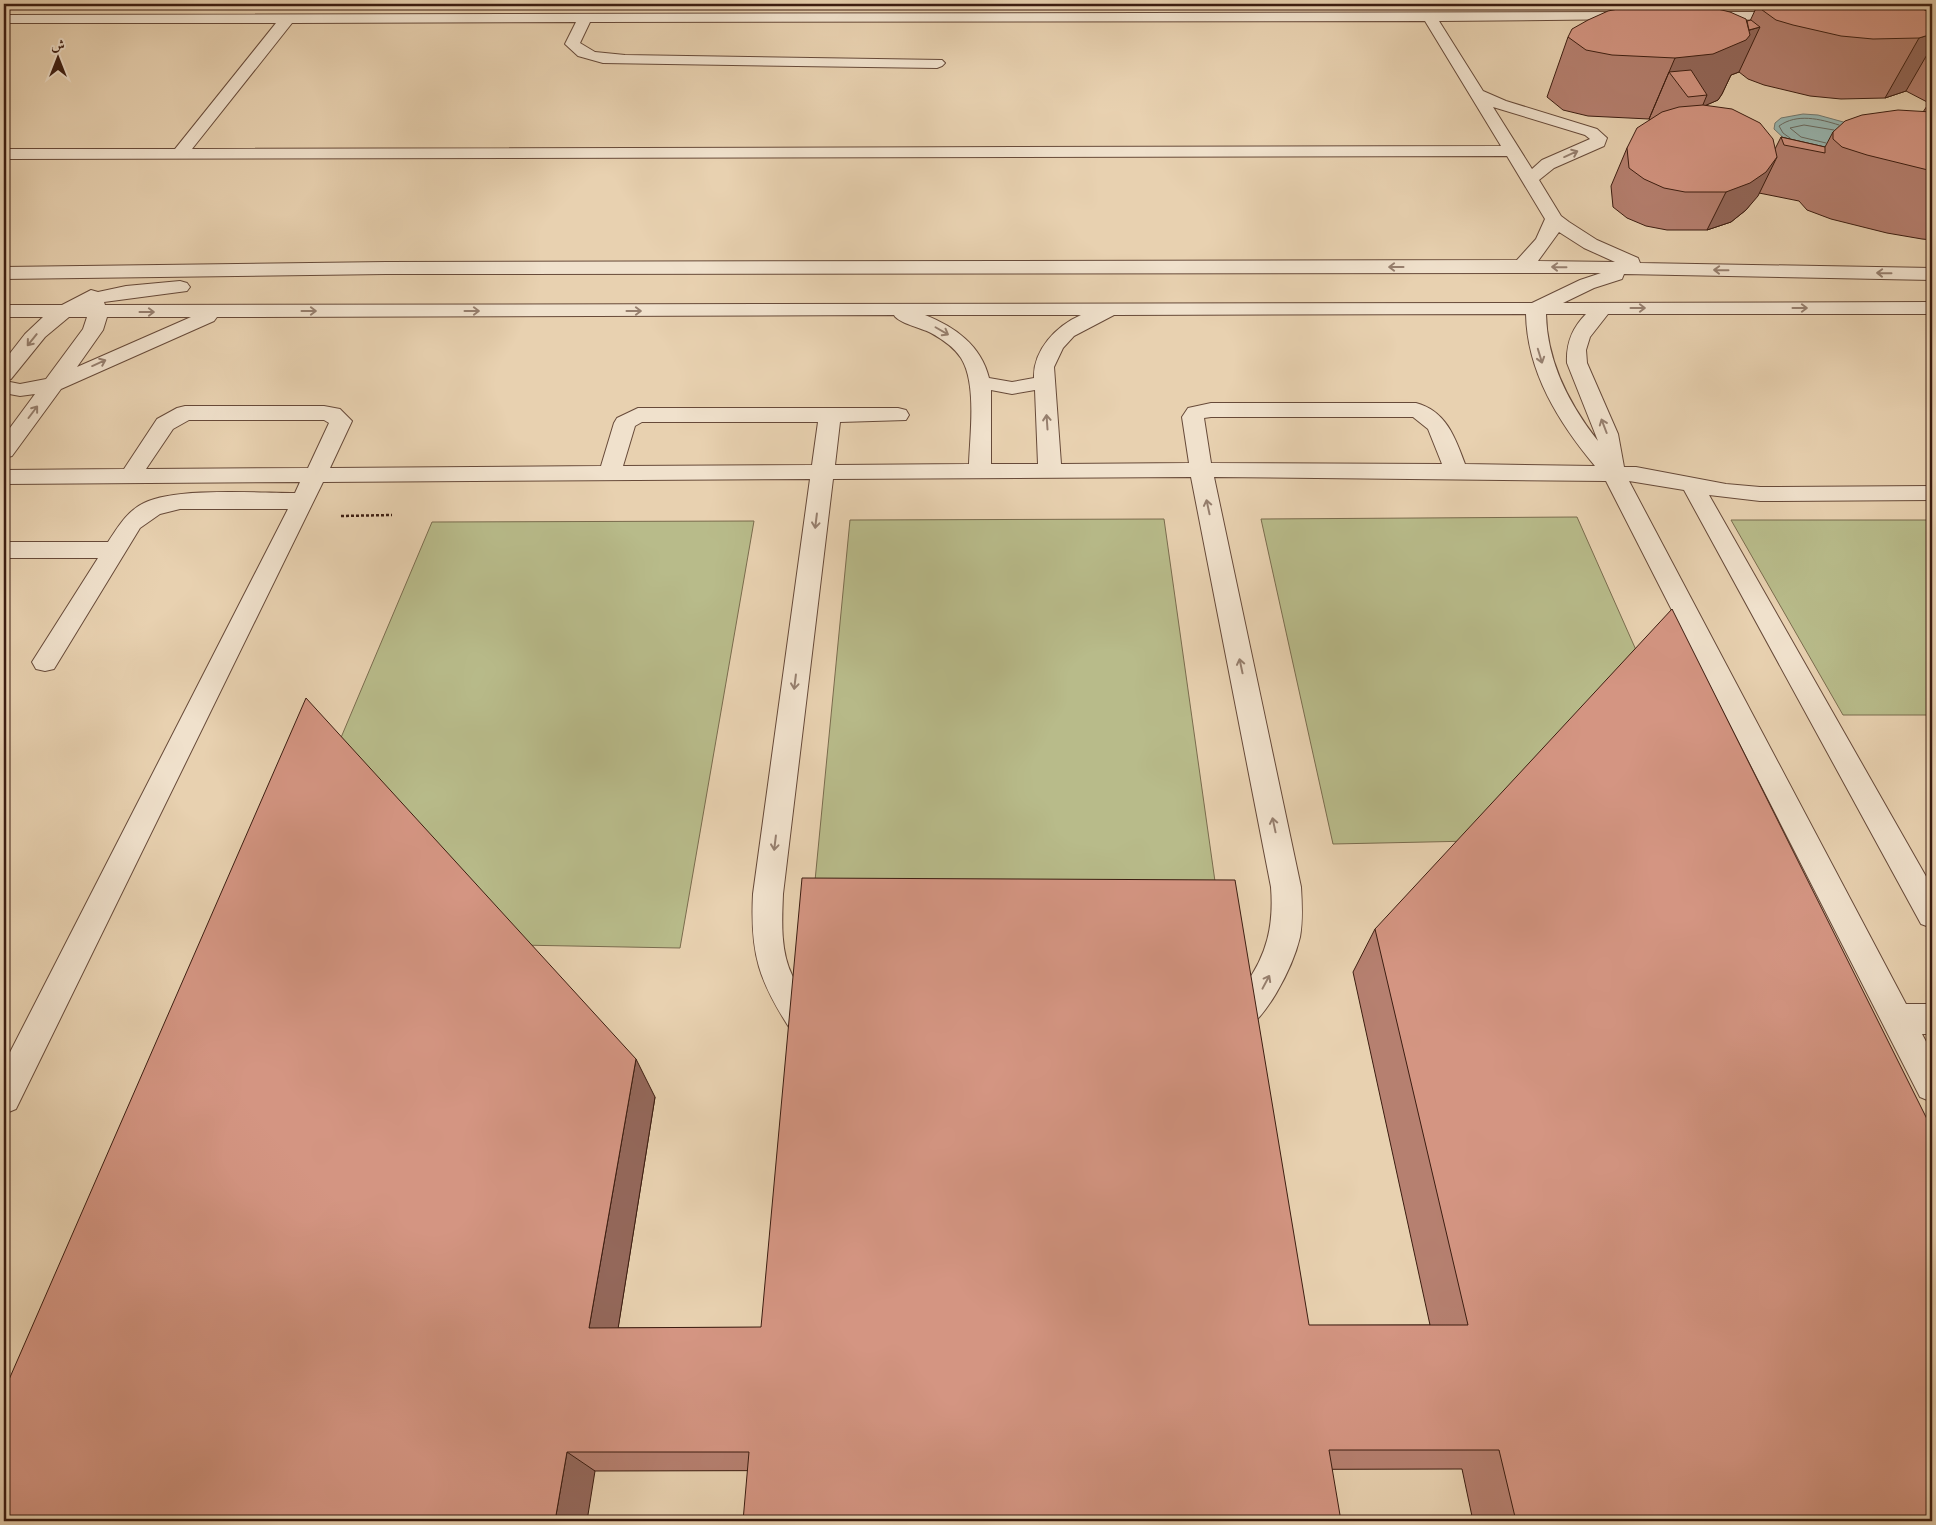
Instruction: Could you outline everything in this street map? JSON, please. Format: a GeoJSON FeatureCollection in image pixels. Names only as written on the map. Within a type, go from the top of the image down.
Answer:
{"type":"FeatureCollection","features":[{"type":"Feature","properties":{"kind":"street"},"geometry":{"type":"LineString","coordinates":[[4,15],[22,4]]}},
{"type":"Feature","properties":{"kind":"street"},"geometry":{"type":"LineString","coordinates":[[398,4],[396,11],[402,19]]}},
{"type":"Feature","properties":{"kind":"street"},"geometry":{"type":"LineString","coordinates":[[554,18],[561,4]]}},
{"type":"Feature","properties":{"kind":"street"},"geometry":{"type":"LineString","coordinates":[[1392,4],[1400,17]]}},
{"type":"Feature","properties":{"kind":"street"},"geometry":{"type":"LineString","coordinates":[[1923,4],[1932,6]]}},
{"type":"Feature","properties":{"kind":"street"},"geometry":{"type":"LineString","coordinates":[[4,19],[586,18],[783,11],[1400,17],[1646,16]]}},
{"type":"Feature","properties":{"kind":"street"},"geometry":{"type":"LineString","coordinates":[[1685,16],[1803,16]]}},
{"type":"Feature","properties":{"kind":"street"},"geometry":{"type":"LineString","coordinates":[[1430,17],[1554,219],[1570,233],[1593,246],[1649,268]]}},
{"type":"Feature","properties":{"kind":"street"},"geometry":{"type":"LineString","coordinates":[[586,18],[572,44],[579,52],[595,57],[625,60],[937,63]]}},
{"type":"Feature","properties":{"kind":"street"},"geometry":{"type":"LineString","coordinates":[[179,154],[287,19]]}},
{"type":"Feature","properties":{"kind":"street"},"geometry":{"type":"LineString","coordinates":[[1477,94],[1500,104],[1591,132],[1599,138],[1598,142],[1548,164],[1529,178]]}},
{"type":"Feature","properties":{"kind":"street"},"geometry":{"type":"LineString","coordinates":[[4,154],[1512,151]]}},
{"type":"Feature","properties":{"kind":"street"},"geometry":{"type":"LineString","coordinates":[[1522,266],[1544,243],[1551,231],[1554,219]]}},
{"type":"Feature","properties":{"kind":"street"},"geometry":{"type":"LineString","coordinates":[[4,273],[386,268],[1522,266],[1932,274]]}},
{"type":"Feature","properties":{"kind":"street"},"geometry":{"type":"LineString","coordinates":[[4,311],[65,311],[96,306],[154,288],[329,283],[386,268]]}},
{"type":"Feature","properties":{"kind":"street"},"geometry":{"type":"LineString","coordinates":[[1536,308],[1587,284],[1649,268]]}},
{"type":"Feature","properties":{"kind":"street"},"geometry":{"type":"LineString","coordinates":[[4,451],[93,330],[96,306],[87,290],[75,282],[39,272]]}},
{"type":"Feature","properties":{"kind":"street"},"geometry":{"type":"LineString","coordinates":[[96,306],[224,311],[1932,308]]}},
{"type":"Feature","properties":{"kind":"street"},"geometry":{"type":"LineString","coordinates":[[1536,308],[1535,328],[1538,349],[1545,371],[1581,434],[1613,473],[1932,1086]]}},
{"type":"Feature","properties":{"kind":"street"},"geometry":{"type":"LineString","coordinates":[[1603,308],[1588,321],[1579,337],[1576,354],[1579,373],[1602,419],[1611,446],[1613,473]]}},
{"type":"Feature","properties":{"kind":"street"},"geometry":{"type":"LineString","coordinates":[[1050,471],[1044,367],[1049,351],[1060,337],[1083,322],[1120,309]]}},
{"type":"Feature","properties":{"kind":"street"},"geometry":{"type":"LineString","coordinates":[[880,310],[906,316],[930,325],[950,336],[966,351],[976,367],[980,471]]}},
{"type":"Feature","properties":{"kind":"street"},"geometry":{"type":"LineString","coordinates":[[4,375],[42,328],[65,311]]}},
{"type":"Feature","properties":{"kind":"street"},"geometry":{"type":"LineString","coordinates":[[4,388],[20,390],[54,384],[189,324],[224,311]]}},
{"type":"Feature","properties":{"kind":"street"},"geometry":{"type":"LineString","coordinates":[[978,382],[1012,388],[1045,382]]}},
{"type":"Feature","properties":{"kind":"street"},"geometry":{"type":"LineString","coordinates":[[1236,1020],[1261,992],[1279,958],[1287,922],[1286,887],[1192,422],[1196,413],[1203,410],[1416,410],[1433,418],[1456,471]]}},
{"type":"Feature","properties":{"kind":"street"},"geometry":{"type":"LineString","coordinates":[[4,1098],[303,501],[341,421],[338,417],[324,413],[192,413],[177,416],[165,424],[131,475]]}},
{"type":"Feature","properties":{"kind":"street"},"geometry":{"type":"LineString","coordinates":[[610,472],[625,423],[638,415],[898,415]]}},
{"type":"Feature","properties":{"kind":"street"},"geometry":{"type":"LineString","coordinates":[[803,1022],[786,993],[771,961],[766,927],[768,894],[830,415]]}},
{"type":"Feature","properties":{"kind":"street"},"geometry":{"type":"LineString","coordinates":[[4,477],[316,473],[1456,471],[1636,474],[1726,491],[1760,494],[1932,492]]}},
{"type":"Feature","properties":{"kind":"street"},"geometry":{"type":"LineString","coordinates":[[1692,485],[1932,914]]}},
{"type":"Feature","properties":{"kind":"street"},"geometry":{"type":"LineString","coordinates":[[46,662],[132,523],[152,508],[180,501],[303,501]]}},
{"type":"Feature","properties":{"kind":"street"},"geometry":{"type":"LineString","coordinates":[[4,550],[115,550]]}},
{"type":"Feature","properties":{"kind":"street"},"geometry":{"type":"LineString","coordinates":[[1898,1019],[1932,1019]]}},
{"type":"Feature","properties":{"kind":"green space"},"geometry":{"type":"Polygon","coordinates":[[[1577,517],[1640,659],[1473,841],[1333,844],[1261,519],[1577,517]]]}},
{"type":"Feature","properties":{"kind":"green space"},"geometry":{"type":"Polygon","coordinates":[[[1164,519],[1221,924],[811,922],[850,520],[1164,519]]]}},
{"type":"Feature","properties":{"kind":"green space"},"geometry":{"type":"Polygon","coordinates":[[[1731,520],[1932,520],[1932,715],[1843,715],[1731,520]]]}},
{"type":"Feature","properties":{"kind":"green space"},"geometry":{"type":"Polygon","coordinates":[[[754,521],[680,948],[517,945],[337,747],[432,522],[754,521]]]}},
{"type":"Feature","properties":{"kind":"water"},"geometry":{"type":"Polygon","coordinates":[[[1803,114],[1818,115],[1847,123],[1862,152],[1789,143],[1774,129],[1775,123],[1781,118],[1803,114]]]}},
{"type":"Feature","properties":{"kind":"building"},"geometry":{"type":"Polygon","coordinates":[[[1643,4],[1697,4],[1730,12],[1746,19],[1750,35],[1746,40],[1713,54],[1675,58],[1612,55],[1586,50],[1568,37],[1572,29],[1608,11],[1643,4]]]}},
{"type":"Feature","properties":{"kind":"building"},"geometry":{"type":"Polygon","coordinates":[[[1758,4],[1900,4],[1921,8],[1932,14],[1932,34],[1919,38],[1873,39],[1841,36],[1776,20],[1758,7],[1758,4]]]}},
{"type":"Feature","properties":{"kind":"building"},"geometry":{"type":"Polygon","coordinates":[[[1751,20],[1760,27],[1749,30],[1747,21],[1751,20]]]}},
{"type":"Feature","properties":{"kind":"building"},"geometry":{"type":"Polygon","coordinates":[[[1691,70],[1707,95],[1688,97],[1669,72],[1691,70]]]}},
{"type":"Feature","properties":{"kind":"building"},"geometry":{"type":"Polygon","coordinates":[[[1703,105],[1732,109],[1760,123],[1773,139],[1777,157],[1766,172],[1750,183],[1726,192],[1685,192],[1664,188],[1644,179],[1629,168],[1627,148],[1637,128],[1662,112],[1679,107],[1703,105]]]}},
{"type":"Feature","properties":{"kind":"building"},"geometry":{"type":"Polygon","coordinates":[[[1898,110],[1932,112],[1932,171],[1842,147],[1833,139],[1833,132],[1845,121],[1862,115],[1898,110]]]}},
{"type":"Feature","properties":{"kind":"building"},"geometry":{"type":"Polygon","coordinates":[[[1781,137],[1825,147],[1825,153],[1784,145],[1781,137]]]}},
{"type":"Feature","properties":{"kind":"building"},"geometry":{"type":"Polygon","coordinates":[[[1672,609],[1932,1129],[1932,1521],[1516,1521],[1499,1450],[1329,1450],[1341,1521],[743,1521],[749,1452],[567,1452],[555,1521],[4,1521],[4,1391],[306,698],[636,1059],[589,1328],[761,1327],[802,878],[1235,880],[1309,1325],[1468,1325],[1375,929],[1672,609]]]}}]}
